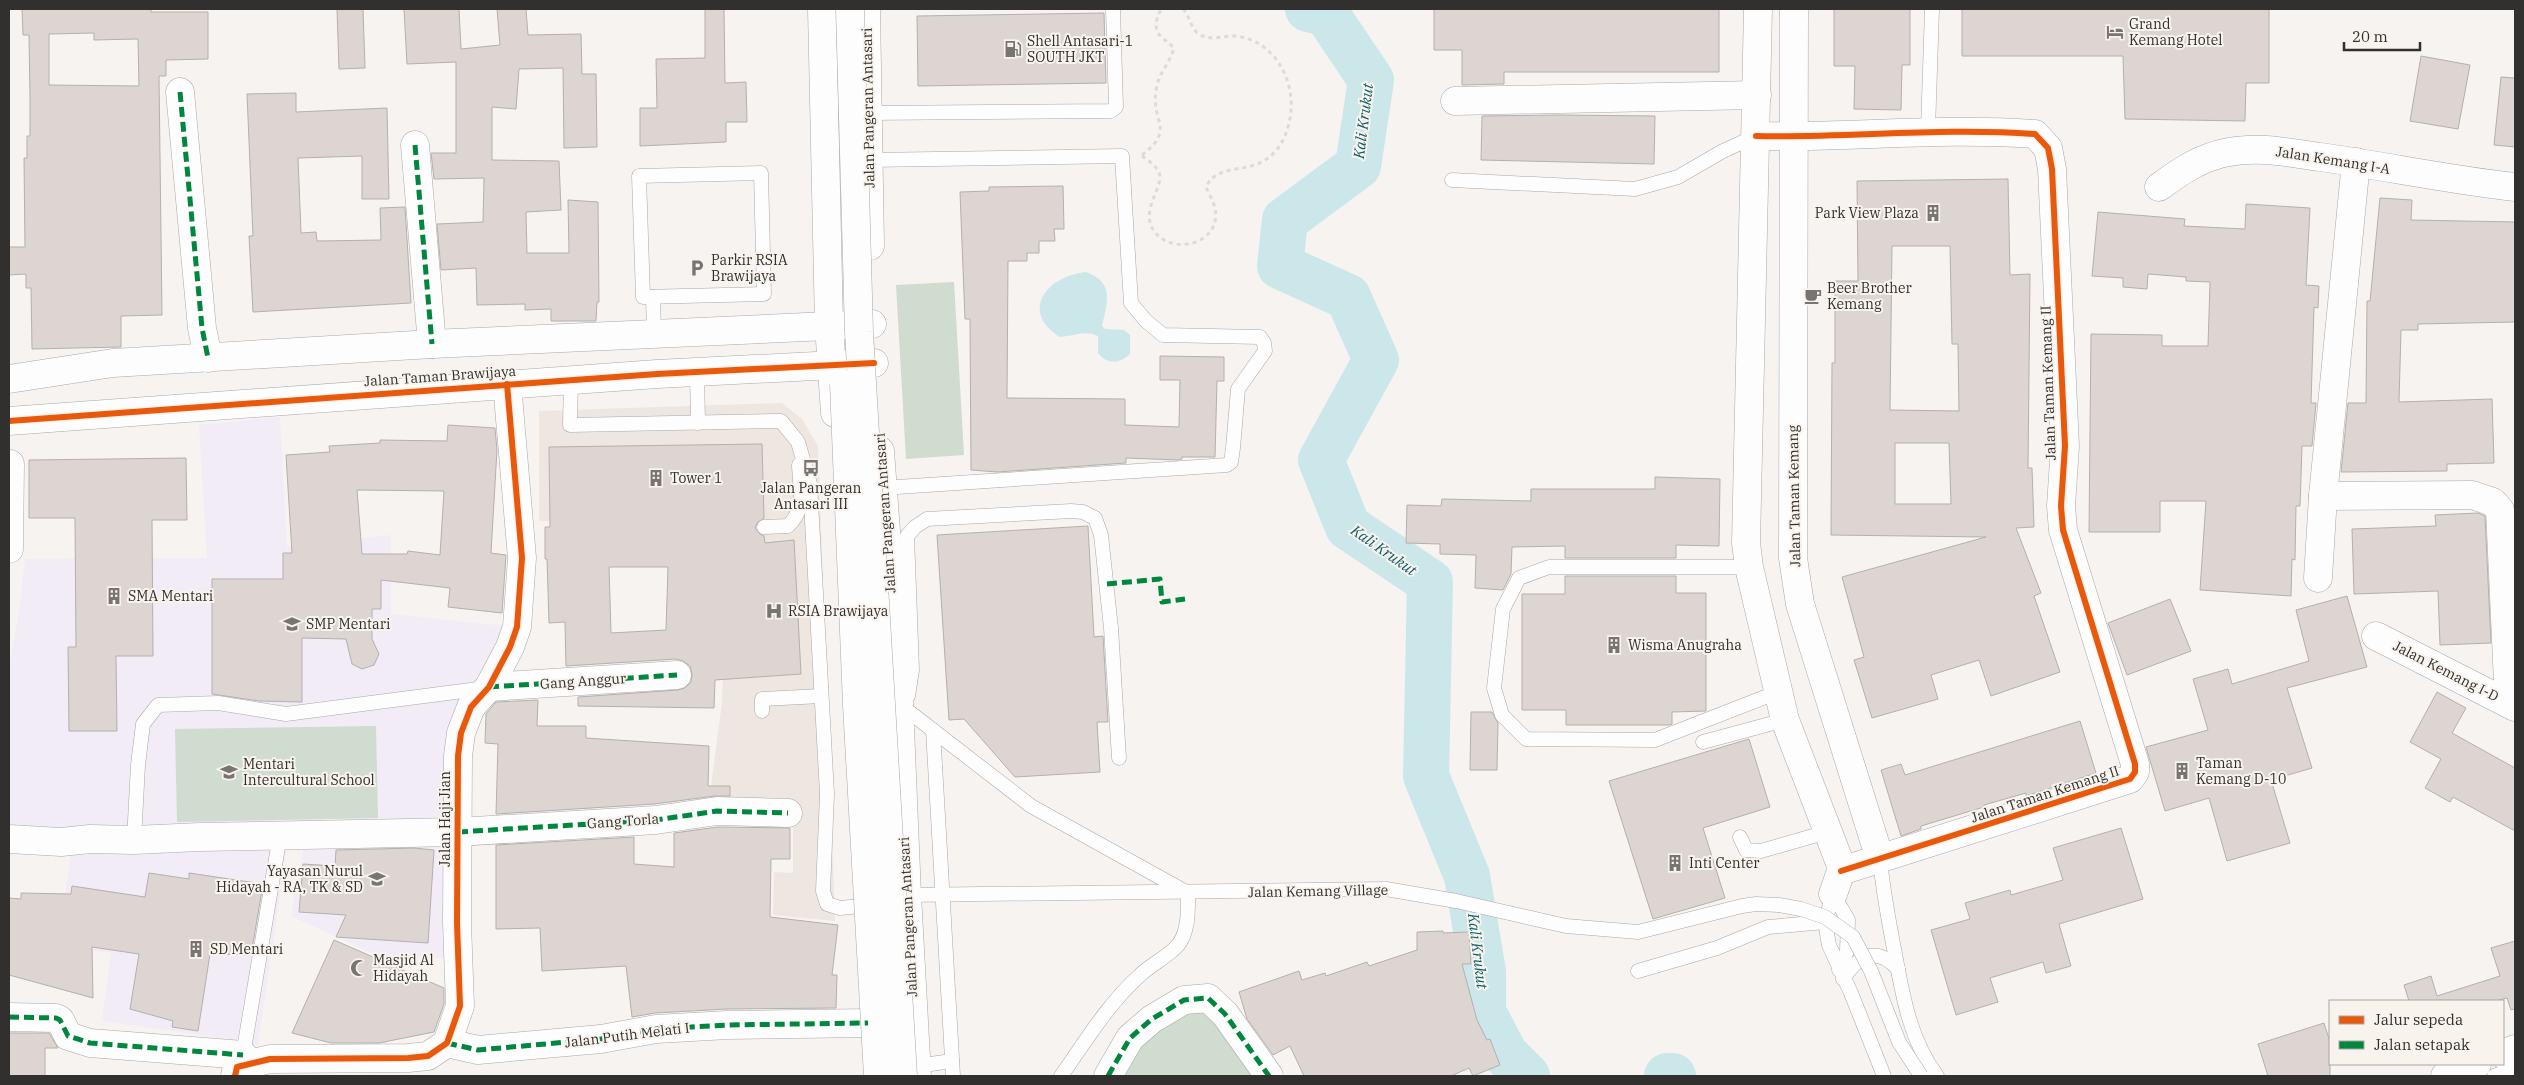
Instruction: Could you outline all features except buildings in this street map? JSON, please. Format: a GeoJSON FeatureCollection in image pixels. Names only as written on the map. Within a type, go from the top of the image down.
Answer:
{"type":"FeatureCollection","features":[{"type":"Feature","properties":{"kind":"street"},"geometry":{"type":"LineString","coordinates":[[822,9],[829,325],[870,1076]]}},
{"type":"Feature","properties":{"kind":"street"},"geometry":{"type":"LineString","coordinates":[[834,9],[842,330],[857,705],[878,1076]]}},
{"type":"Feature","properties":{"kind":"street"},"geometry":{"type":"LineString","coordinates":[[850,9],[860,332],[912,1073]]}},
{"type":"Feature","properties":{"kind":"street","name":"Jalan Pangeran Antasari"},"geometry":{"type":"LineString","coordinates":[[866,9],[872,324],[882,488],[899,704],[912,1073]]}},
{"type":"Feature","properties":{"kind":"street"},"geometry":{"type":"LineString","coordinates":[[1758,9],[1746,533],[1749,567],[1785,720],[1827,832],[1837,883]]}},
{"type":"Feature","properties":{"kind":"street","name":"Jalan Taman Kemang"},"geometry":{"type":"LineString","coordinates":[[1794,9],[1792,558],[1800,604],[1880,860]]}},
{"type":"Feature","properties":{"kind":"street"},"geometry":{"type":"LineString","coordinates":[[180,92],[202,328],[208,358]]}},
{"type":"Feature","properties":{"kind":"street"},"geometry":{"type":"LineString","coordinates":[[1455,101],[1757,95]]}},
{"type":"Feature","properties":{"kind":"street","name":"Jalan Taman Kemang II"},"geometry":{"type":"LineString","coordinates":[[1756,136],[1794,137],[1928,130],[2035,134],[2048,148],[2052,169],[2065,446],[2061,506],[2062,530],[2136,764],[2135,772],[2130,779],[1880,860],[1837,883]]}},
{"type":"Feature","properties":{"kind":"street"},"geometry":{"type":"LineString","coordinates":[[415,145],[432,344]]}},
{"type":"Feature","properties":{"kind":"street","name":"Jalan Kemang I-A"},"geometry":{"type":"LineString","coordinates":[[2159,187],[2194,163],[2230,152],[2269,150],[2356,162],[2457,180],[2515,187]]}},
{"type":"Feature","properties":{"kind":"street"},"geometry":{"type":"LineString","coordinates":[[2318,578],[2323,496],[2356,162]]}},
{"type":"Feature","properties":{"kind":"street"},"geometry":{"type":"LineString","coordinates":[[9,379],[113,363],[432,344],[872,324]]}},
{"type":"Feature","properties":{"kind":"street","name":"Jalan Taman Brawijaya"},"geometry":{"type":"LineString","coordinates":[[9,421],[35,421],[185,407],[507,384],[874,363]]}},
{"type":"Feature","properties":{"kind":"street","name":"Jalan Haji Jian"},"geometry":{"type":"LineString","coordinates":[[447,1043],[460,1006],[461,993],[457,924],[458,756],[461,733],[471,707],[489,687],[510,647],[516,627],[520,591],[522,558],[507,384]]}},
{"type":"Feature","properties":{"kind":"street"},"geometry":{"type":"LineString","coordinates":[[9,394],[20,411],[35,421]]}},
{"type":"Feature","properties":{"kind":"street"},"geometry":{"type":"LineString","coordinates":[[9,549],[10,464]]}},
{"type":"Feature","properties":{"kind":"street"},"geometry":{"type":"LineString","coordinates":[[2323,496],[2472,495],[2493,502],[2500,510],[2512,705]]}},
{"type":"Feature","properties":{"kind":"street","name":"Jalan Kemang I-D"},"geometry":{"type":"LineString","coordinates":[[2376,636],[2512,705]]}},
{"type":"Feature","properties":{"kind":"street","name":"Gang Anggur"},"geometry":{"type":"LineString","coordinates":[[489,687],[677,675]]}},
{"type":"Feature","properties":{"kind":"street","name":"Gang Torla"},"geometry":{"type":"LineString","coordinates":[[9,838],[61,842],[90,839],[134,840],[458,832],[656,820],[717,811],[788,813]]}},
{"type":"Feature","properties":{"kind":"street"},"geometry":{"type":"LineString","coordinates":[[1108,1076],[1130,1038],[1152,1019],[1184,1000],[1208,998],[1225,1014],[1269,1076]]}},
{"type":"Feature","properties":{"kind":"street"},"geometry":{"type":"LineString","coordinates":[[9,1017],[56,1018],[60,1020],[68,1036],[90,1043],[238,1066],[270,1059],[408,1058],[428,1056],[447,1043]]}},
{"type":"Feature","properties":{"kind":"street","name":"Jalan Putih Melati I"},"geometry":{"type":"LineString","coordinates":[[447,1043],[478,1050],[601,1039],[656,1029],[728,1025],[868,1024]]}},
{"type":"Feature","properties":{"kind":"street"},"geometry":{"type":"LineString","coordinates":[[2445,1076],[2475,1065]]}},
{"type":"Feature","properties":{"kind":"lane"},"geometry":{"type":"LineString","coordinates":[[868,113],[1111,111],[1116,107],[1113,9]]}},
{"type":"Feature","properties":{"kind":"lane"},"geometry":{"type":"LineString","coordinates":[[1928,130],[1932,9]]}},
{"type":"Feature","properties":{"kind":"lane"},"geometry":{"type":"LineString","coordinates":[[1452,180],[1635,189],[1678,177],[1723,151],[1756,136]]}},
{"type":"Feature","properties":{"kind":"lane"},"geometry":{"type":"LineString","coordinates":[[868,160],[1122,156],[1131,303],[1146,321],[1163,335],[1260,337],[1264,343],[1265,351],[1238,389],[1233,448],[1231,462],[1228,465],[882,488]]}},
{"type":"Feature","properties":{"kind":"lane"},"geometry":{"type":"LineString","coordinates":[[761,173],[764,294],[653,297],[643,297],[640,176],[761,173]]}},
{"type":"Feature","properties":{"kind":"lane"},"geometry":{"type":"LineString","coordinates":[[653,297],[654,333]]}},
{"type":"Feature","properties":{"kind":"lane"},"geometry":{"type":"LineString","coordinates":[[697,372],[698,423]]}},
{"type":"Feature","properties":{"kind":"lane"},"geometry":{"type":"LineString","coordinates":[[571,380],[570,425],[781,422],[798,442],[810,484],[827,794],[823,891],[827,904],[840,908],[861,906]]}},
{"type":"Feature","properties":{"kind":"lane"},"geometry":{"type":"LineString","coordinates":[[764,527],[788,526],[799,515],[801,504],[798,442]]}},
{"type":"Feature","properties":{"kind":"lane"},"geometry":{"type":"LineString","coordinates":[[1061,1076],[1096,1026],[1138,976],[1177,945],[1184,933],[1188,913],[1188,893],[1031,806],[899,704],[908,696],[912,670],[907,536],[916,526],[927,519],[1083,512],[1095,518],[1101,535],[1111,628],[1119,758]]}},
{"type":"Feature","properties":{"kind":"lane"},"geometry":{"type":"LineString","coordinates":[[1749,567],[1549,567],[1519,578],[1503,609],[1494,688],[1502,715],[1526,739],[1655,740],[1778,692]]}},
{"type":"Feature","properties":{"kind":"lane"},"geometry":{"type":"LineString","coordinates":[[134,840],[138,766],[144,724],[158,705],[218,703],[286,714],[489,687]]}},
{"type":"Feature","properties":{"kind":"lane"},"geometry":{"type":"LineString","coordinates":[[762,711],[762,699],[821,696]]}},
{"type":"Feature","properties":{"kind":"lane"},"geometry":{"type":"LineString","coordinates":[[1703,742],[1785,720]]}},
{"type":"Feature","properties":{"kind":"lane"},"geometry":{"type":"LineString","coordinates":[[933,730],[941,895],[953,1076]]}},
{"type":"Feature","properties":{"kind":"lane"},"geometry":{"type":"LineString","coordinates":[[1740,837],[1746,850],[1761,851],[1827,832]]}},
{"type":"Feature","properties":{"kind":"lane"},"geometry":{"type":"LineString","coordinates":[[238,1066],[280,835]]}},
{"type":"Feature","properties":{"kind":"lane","name":"Jalan Taman Kemang"},"geometry":{"type":"LineString","coordinates":[[1880,860],[1884,896],[1898,969],[1914,1035],[1928,1064],[1937,1076]]}},
{"type":"Feature","properties":{"kind":"lane"},"geometry":{"type":"LineString","coordinates":[[1837,883],[1825,922],[1828,946],[1884,1076]]}},
{"type":"Feature","properties":{"kind":"lane"},"geometry":{"type":"LineString","coordinates":[[1837,883],[1848,920],[1847,951],[1841,974]]}},
{"type":"Feature","properties":{"kind":"lane","name":"Jalan Kemang Village"},"geometry":{"type":"LineString","coordinates":[[906,895],[1188,893],[1386,889],[1456,901],[1566,926],[1638,932],[1749,905],[1779,905],[1801,909],[1825,917],[1853,937],[1871,971],[1898,1042],[1921,1076]]}},
{"type":"Feature","properties":{"kind":"lane"},"geometry":{"type":"LineString","coordinates":[[1638,971],[1717,948],[1768,927],[1825,922]]}},
{"type":"Feature","properties":{"kind":"lane"},"geometry":{"type":"LineString","coordinates":[[1841,974],[1860,958],[1870,955],[1883,958],[1898,969]]}},
{"type":"Feature","properties":{"kind":"lane"},"geometry":{"type":"LineString","coordinates":[[912,1073],[952,1061]]}},
{"type":"Feature","properties":{"kind":"lane"},"geometry":{"type":"LineString","coordinates":[[2494,1076],[2515,1068]]}},
{"type":"Feature","properties":{"kind":"path"},"geometry":{"type":"LineString","coordinates":[[1163,9],[1159,12],[1155,28],[1159,36],[1174,48],[1172,58],[1162,71],[1156,89],[1155,106],[1160,124],[1160,136],[1157,144],[1142,156],[1158,169],[1160,180],[1150,207],[1150,220],[1154,231],[1166,241],[1180,246],[1194,243],[1208,236],[1216,209],[1206,187],[1210,179],[1218,173],[1250,168],[1267,160],[1282,142],[1290,123],[1292,100],[1289,84],[1283,69],[1269,52],[1252,40],[1236,36],[1209,38],[1199,34],[1183,9]]}},
{"type":"Feature","properties":{"kind":"shaded area","name":"RSIA Brawijaya"},"geometry":{"type":"Polygon","coordinates":[[[782,403],[802,419],[818,446],[835,921],[773,915],[774,872],[793,873],[793,808],[708,808],[722,703],[727,522],[539,521],[539,411],[782,403]]]}},
{"type":"Feature","properties":{"kind":"shaded area","name":"Mentari Intercultural School"},"geometry":{"type":"Polygon","coordinates":[[[280,417],[287,547],[391,535],[391,614],[506,626],[478,687],[448,822],[290,827],[258,1045],[102,1021],[111,953],[58,946],[71,852],[9,847],[9,669],[19,612],[25,559],[207,558],[199,425],[280,417]]]}},
{"type":"Feature","properties":{"kind":"shaded area","name":"Yayasan Nurul Hidayah - RA, TK & SD"},"geometry":{"type":"Polygon","coordinates":[[[305,840],[458,843],[455,959],[376,955],[291,916],[305,840]]]}},
{"type":"Feature","properties":{"kind":"green space"},"geometry":{"type":"Polygon","coordinates":[[[954,282],[964,455],[906,459],[896,285],[954,282]]]}},
{"type":"Feature","properties":{"kind":"green space"},"geometry":{"type":"Polygon","coordinates":[[[376,726],[378,818],[177,822],[175,729],[376,726]]]}},
{"type":"Feature","properties":{"kind":"green space"},"geometry":{"type":"Polygon","coordinates":[[[1203,1008],[1218,1019],[1253,1076],[1118,1076],[1138,1044],[1178,1014],[1203,1008]]]}},
{"type":"Feature","properties":{"kind":"water"},"geometry":{"type":"Polygon","coordinates":[[[1086,272],[1101,281],[1107,293],[1102,326],[1105,329],[1124,330],[1130,335],[1130,354],[1122,360],[1114,362],[1106,360],[1098,353],[1098,336],[1084,333],[1060,337],[1048,327],[1041,316],[1040,306],[1043,296],[1050,287],[1072,275],[1086,272]]]}},
{"type":"Feature","properties":{"kind":"waterway","name":"Kali Krukut"},"geometry":{"type":"LineString","coordinates":[[1308,9],[1326,13],[1371,80],[1358,166],[1285,220],[1280,266],[1348,297],[1376,360],[1321,460],[1348,527],[1430,582],[1426,776],[1467,876],[1483,972],[1483,1012],[1505,1054],[1527,1076]]}},
{"type":"Feature","properties":{"kind":"waterway","name":"Kali Krukut"},"geometry":{"type":"LineString","coordinates":[[1667,1076],[1673,1076]]}},
{"type":"Feature","properties":{"kind":"marked path"},"geometry":{"type":"LineString","coordinates":[[180,92],[202,328],[208,358]]}},
{"type":"Feature","properties":{"kind":"marked path"},"geometry":{"type":"LineString","coordinates":[[415,145],[432,344]]}},
{"type":"Feature","properties":{"kind":"marked path"},"geometry":{"type":"LineString","coordinates":[[1107,584],[1160,579],[1162,602],[1185,599]]}},
{"type":"Feature","properties":{"kind":"marked path"},"geometry":{"type":"LineString","coordinates":[[489,687],[677,675]]}},
{"type":"Feature","properties":{"kind":"marked path"},"geometry":{"type":"LineString","coordinates":[[458,832],[656,820],[717,811],[788,813]]}},
{"type":"Feature","properties":{"kind":"marked path"},"geometry":{"type":"LineString","coordinates":[[1108,1076],[1130,1038],[1152,1019],[1184,1000],[1208,998],[1225,1014],[1269,1076]]}},
{"type":"Feature","properties":{"kind":"marked path"},"geometry":{"type":"LineString","coordinates":[[9,1017],[56,1018],[60,1020],[68,1036],[90,1043],[243,1055]]}},
{"type":"Feature","properties":{"kind":"marked path"},"geometry":{"type":"LineString","coordinates":[[447,1043],[478,1050],[601,1039],[656,1029],[728,1025],[868,1023]]}},
{"type":"Feature","properties":{"kind":"cycle path"},"geometry":{"type":"LineString","coordinates":[[1756,136],[2000,132],[2035,134],[2048,148],[2052,169],[2065,446],[2061,506],[2063,530],[2135,764],[2135,772],[2130,779],[1841,871]]}},
{"type":"Feature","properties":{"kind":"cycle path"},"geometry":{"type":"LineString","coordinates":[[9,421],[657,374],[874,363]]}},
{"type":"Feature","properties":{"kind":"cycle path"},"geometry":{"type":"LineString","coordinates":[[235,1076],[237,1067],[270,1059],[408,1058],[428,1056],[447,1043],[460,1006],[457,923],[458,756],[461,733],[471,707],[489,687],[510,647],[517,627],[522,558],[507,384]]}},
{"type":"Feature","properties":{"kind":"place","name":"Grand Kemang Hotel"},"geometry":{"type":"Point","coordinates":[2115,32]}},
{"type":"Feature","properties":{"kind":"place","name":"Shell Antasari-1 SOUTH JKT"},"geometry":{"type":"Point","coordinates":[1013,49]}},
{"type":"Feature","properties":{"kind":"place","name":"Park View Plaza"},"geometry":{"type":"Point","coordinates":[1933,213]}},
{"type":"Feature","properties":{"kind":"place","name":"Parkir RSIA Brawijaya"},"geometry":{"type":"Point","coordinates":[697,268]}},
{"type":"Feature","properties":{"kind":"place","name":"Beer Brother Kemang"},"geometry":{"type":"Point","coordinates":[1813,296]}},
{"type":"Feature","properties":{"kind":"place","name":"Jalan Pangeran Antasari III"},"geometry":{"type":"Point","coordinates":[811,468]}},
{"type":"Feature","properties":{"kind":"place","name":"Tower 1"},"geometry":{"type":"Point","coordinates":[656,478]}},
{"type":"Feature","properties":{"kind":"place","name":"SMA Mentari"},"geometry":{"type":"Point","coordinates":[114,596]}},
{"type":"Feature","properties":{"kind":"place","name":"RSIA Brawijaya"},"geometry":{"type":"Point","coordinates":[774,611]}},
{"type":"Feature","properties":{"kind":"place","name":"SMP Mentari"},"geometry":{"type":"Point","coordinates":[292,624]}},
{"type":"Feature","properties":{"kind":"place","name":"Wisma Anugraha"},"geometry":{"type":"Point","coordinates":[1614,645]}},
{"type":"Feature","properties":{"kind":"place","name":"Taman Kemang D-10"},"geometry":{"type":"Point","coordinates":[2182,771]}},
{"type":"Feature","properties":{"kind":"place","name":"Mentari Intercultural School"},"geometry":{"type":"Point","coordinates":[229,772]}},
{"type":"Feature","properties":{"kind":"place","name":"Inti Center"},"geometry":{"type":"Point","coordinates":[1675,863]}},
{"type":"Feature","properties":{"kind":"place","name":"Yayasan Nurul Hidayah - RA, TK & SD"},"geometry":{"type":"Point","coordinates":[377,879]}},
{"type":"Feature","properties":{"kind":"place","name":"SD Mentari"},"geometry":{"type":"Point","coordinates":[196,949]}},
{"type":"Feature","properties":{"kind":"place","name":"Masjid Al Hidayah"},"geometry":{"type":"Point","coordinates":[359,968]}}]}
